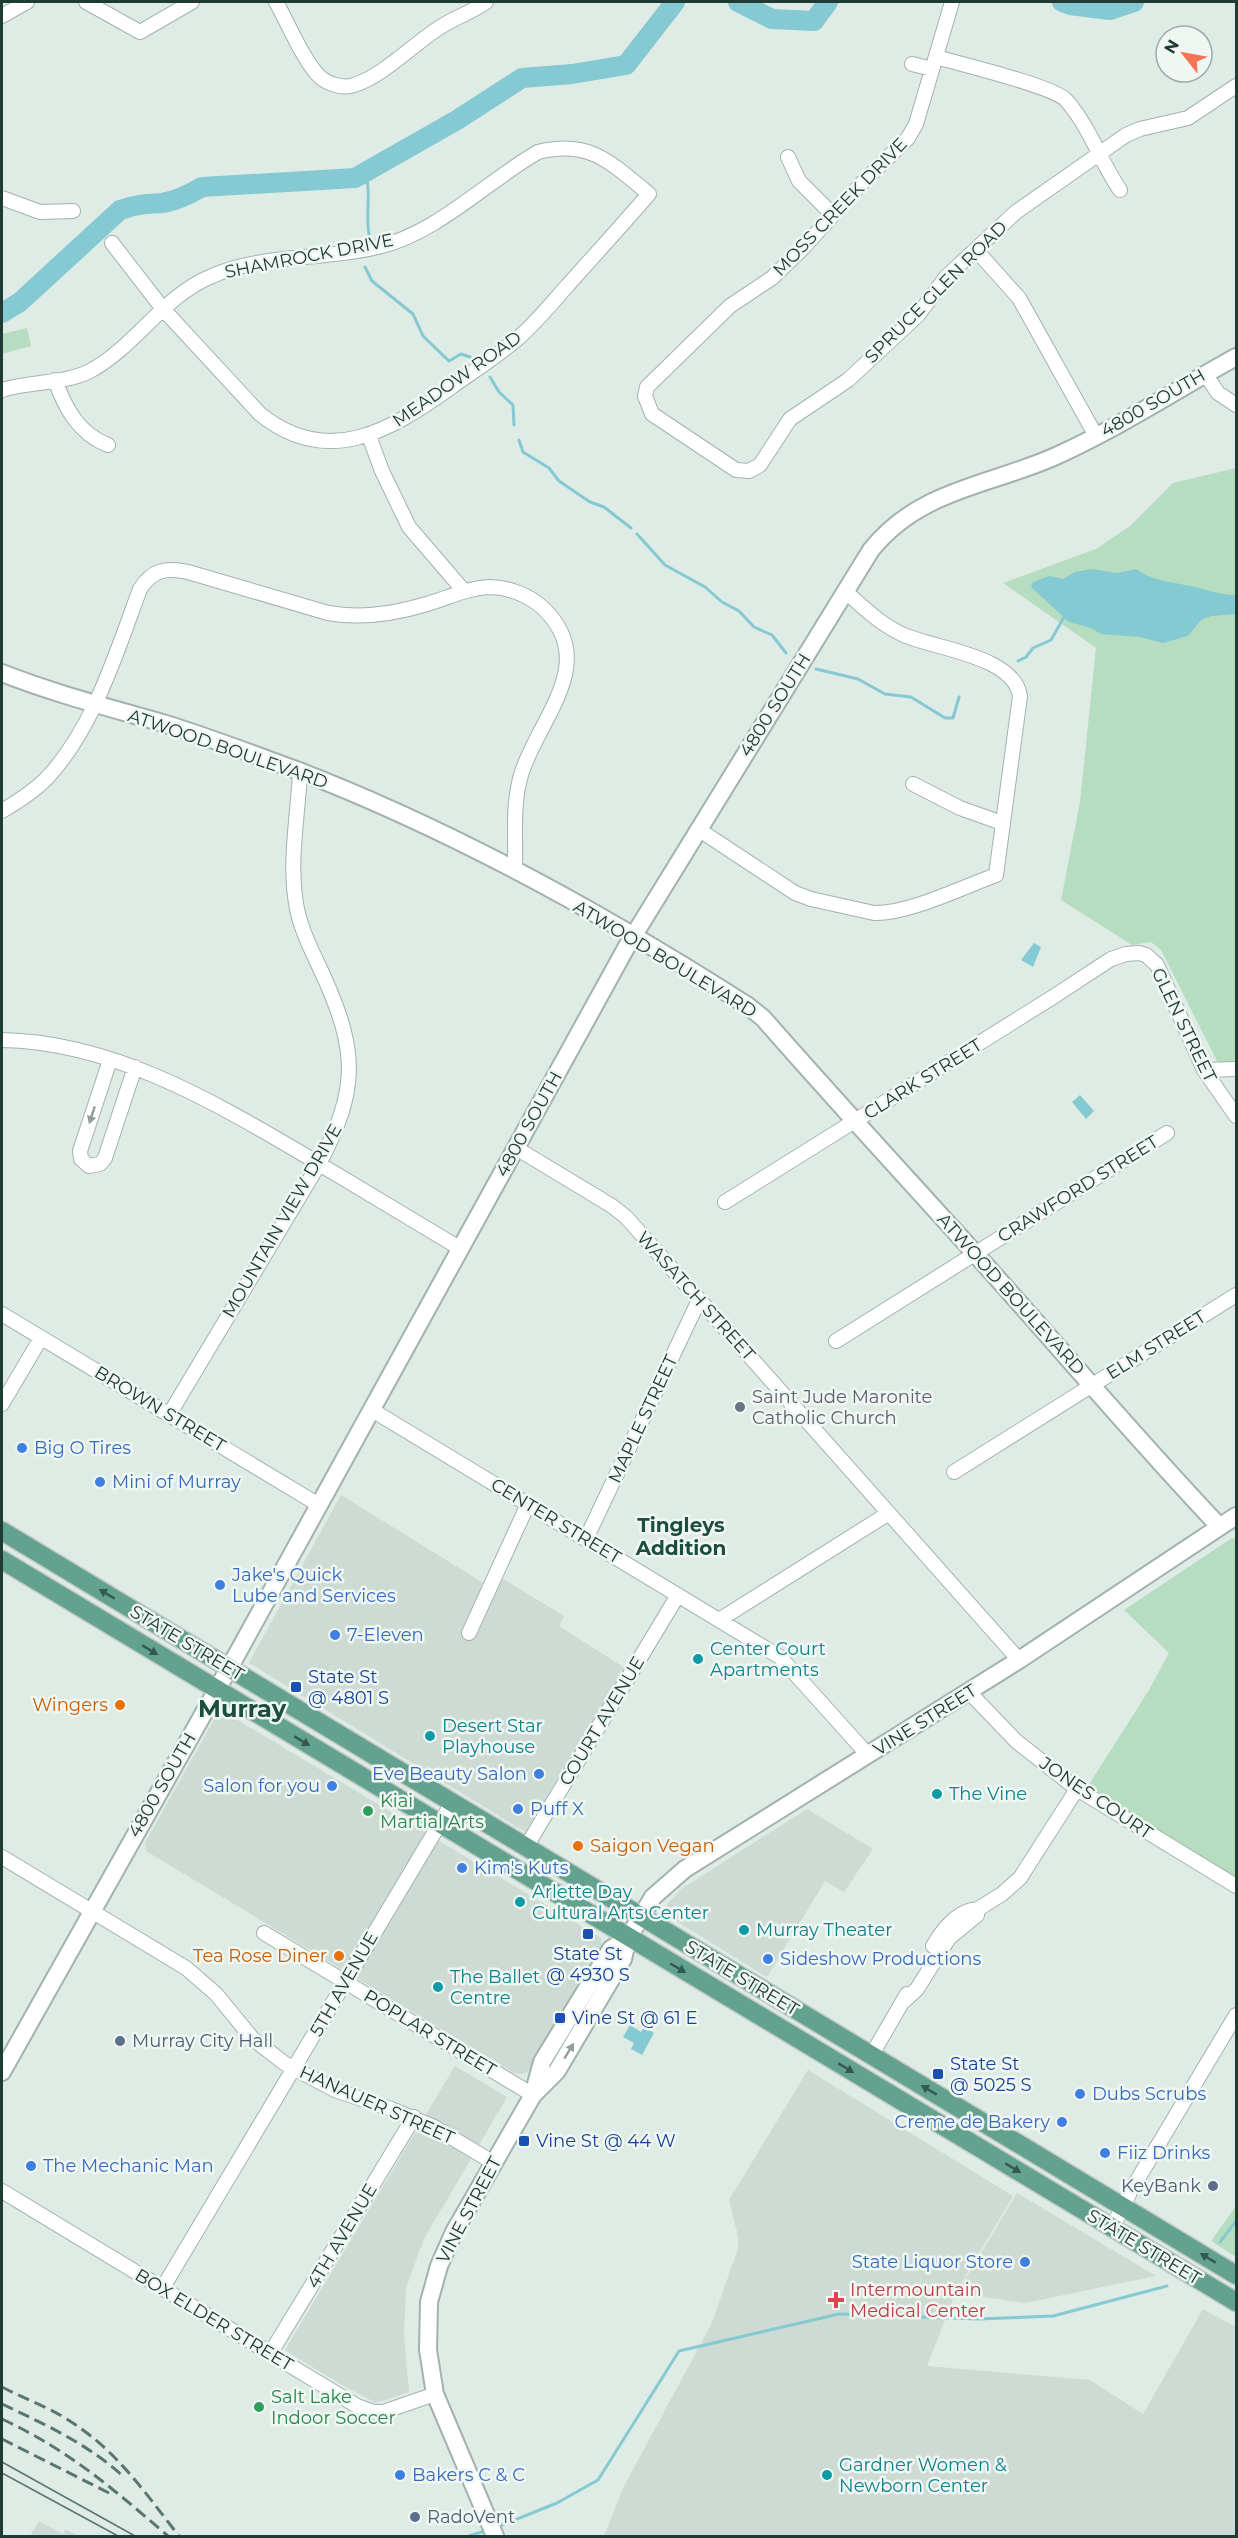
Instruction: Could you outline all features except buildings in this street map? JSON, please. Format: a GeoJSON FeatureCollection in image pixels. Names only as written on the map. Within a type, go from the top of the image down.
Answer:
{"type":"FeatureCollection","features":[{"type":"Feature","properties":{"kind":"main road","name":"STATE STREET"},"geometry":{"type":"LineString","coordinates":[[2,1531],[1236,2275]]}},
{"type":"Feature","properties":{"kind":"main road","name":"STATE STREET"},"geometry":{"type":"LineString","coordinates":[[2,1560],[1236,2302]]}},
{"type":"Feature","properties":{"kind":"street"},"geometry":{"type":"LineString","coordinates":[[2,16],[27,2]]}},
{"type":"Feature","properties":{"kind":"street"},"geometry":{"type":"LineString","coordinates":[[86,2],[140,32],[192,2]]}},
{"type":"Feature","properties":{"kind":"street"},"geometry":{"type":"LineString","coordinates":[[276,2],[320,77],[335,85],[346,87],[374,75],[442,26],[472,12],[486,2]]}},
{"type":"Feature","properties":{"kind":"street","name":"MOSS CREEK DRIVE"},"geometry":{"type":"LineString","coordinates":[[749,471],[740,472],[732,468],[656,417],[649,410],[645,392],[652,379],[735,302],[779,272],[912,133],[952,2]]}},
{"type":"Feature","properties":{"kind":"street"},"geometry":{"type":"LineString","coordinates":[[912,64],[934,63],[1060,95],[1093,137],[1105,169],[1120,190]]}},
{"type":"Feature","properties":{"kind":"street","name":"SPRUCE GLEN ROAD"},"geometry":{"type":"LineString","coordinates":[[749,471],[760,465],[790,419],[848,380],[918,315],[946,277],[1030,201],[1133,132],[1188,118],[1236,86]]}},
{"type":"Feature","properties":{"kind":"street","name":"SHAMROCK DRIVE"},"geometry":{"type":"LineString","coordinates":[[2,390],[89,371],[111,358],[192,285],[232,269],[378,247],[396,242],[438,220],[527,159],[554,148],[573,148],[600,155],[649,194]]}},
{"type":"Feature","properties":{"kind":"street"},"geometry":{"type":"LineString","coordinates":[[788,157],[799,181],[833,215]]}},
{"type":"Feature","properties":{"kind":"street","name":"MEADOW ROAD"},"geometry":{"type":"LineString","coordinates":[[112,243],[163,309],[272,424],[288,432],[317,440],[347,440],[369,436],[413,414],[516,340],[649,194]]}},
{"type":"Feature","properties":{"kind":"street"},"geometry":{"type":"LineString","coordinates":[[2,198],[40,212],[73,211]]}},
{"type":"Feature","properties":{"kind":"street"},"geometry":{"type":"LineString","coordinates":[[976,250],[1023,305],[1096,436]]}},
{"type":"Feature","properties":{"kind":"street","name":"4800 SOUTH"},"geometry":{"type":"LineString","coordinates":[[2,2072],[372,1410],[632,937],[845,591],[880,539],[918,508],[949,494],[1046,460],[1096,436],[1236,357]]}},
{"type":"Feature","properties":{"kind":"street"},"geometry":{"type":"LineString","coordinates":[[1205,374],[1214,389],[1236,405]]}},
{"type":"Feature","properties":{"kind":"street"},"geometry":{"type":"LineString","coordinates":[[55,380],[63,402],[83,432],[108,445]]}},
{"type":"Feature","properties":{"kind":"street"},"geometry":{"type":"LineString","coordinates":[[369,436],[381,471],[409,527],[464,591]]}},
{"type":"Feature","properties":{"kind":"street"},"geometry":{"type":"LineString","coordinates":[[2,811],[37,787],[53,771],[73,742],[94,704],[140,589],[146,579],[164,570],[188,572],[328,613],[352,617],[400,611],[480,588],[507,589],[539,604],[550,615],[559,629],[566,655],[566,670],[558,699],[529,754],[521,775],[516,802],[515,870]]}},
{"type":"Feature","properties":{"kind":"street"},"geometry":{"type":"LineString","coordinates":[[698,829],[795,893],[811,899],[874,913],[884,913],[911,906],[996,875],[1020,696],[1019,687],[1012,677],[972,656],[930,645],[902,634],[876,619],[845,591]]}},
{"type":"Feature","properties":{"kind":"street","name":"ATWOOD BOULEVARD"},"geometry":{"type":"LineString","coordinates":[[2,674],[201,735],[300,772],[415,821],[515,870],[725,992],[763,1018],[1155,1458],[1219,1526]]}},
{"type":"Feature","properties":{"kind":"street","name":"MOUNTAIN VIEW DRIVE"},"geometry":{"type":"LineString","coordinates":[[169,1414],[319,1164],[333,1139],[345,1107],[350,1073],[342,1021],[307,941],[295,897],[293,864],[300,772]]}},
{"type":"Feature","properties":{"kind":"street"},"geometry":{"type":"LineString","coordinates":[[913,784],[960,808],[1002,823]]}},
{"type":"Feature","properties":{"kind":"street","name":"GLEN STREET"},"geometry":{"type":"LineString","coordinates":[[1120,955],[1139,953],[1146,955],[1157,965],[1204,1070],[1236,1116]]}},
{"type":"Feature","properties":{"kind":"street","name":"CLARK STREET"},"geometry":{"type":"LineString","coordinates":[[725,1202],[1111,958],[1120,955]]}},
{"type":"Feature","properties":{"kind":"street"},"geometry":{"type":"LineString","coordinates":[[2,1040],[50,1045],[135,1067],[201,1096],[461,1249]]}},
{"type":"Feature","properties":{"kind":"street"},"geometry":{"type":"LineString","coordinates":[[110,1060],[80,1151],[81,1159],[89,1166],[100,1164],[105,1158],[135,1067]]}},
{"type":"Feature","properties":{"kind":"street"},"geometry":{"type":"LineString","coordinates":[[1204,1070],[1236,1069]]}},
{"type":"Feature","properties":{"kind":"street","name":"CRAWFORD STREET"},"geometry":{"type":"LineString","coordinates":[[836,1341],[1167,1133]]}},
{"type":"Feature","properties":{"kind":"street","name":"WASATCH STREET"},"geometry":{"type":"LineString","coordinates":[[516,1148],[617,1209],[1019,1660]]}},
{"type":"Feature","properties":{"kind":"street","name":"ELM STREET"},"geometry":{"type":"LineString","coordinates":[[954,1472],[1236,1295]]}},
{"type":"Feature","properties":{"kind":"street","name":"MAPLE STREET"},"geometry":{"type":"LineString","coordinates":[[586,1539],[699,1300]]}},
{"type":"Feature","properties":{"kind":"street","name":"BROWN STREET"},"geometry":{"type":"LineString","coordinates":[[2,1314],[319,1505]]}},
{"type":"Feature","properties":{"kind":"street"},"geometry":{"type":"LineString","coordinates":[[2,1404],[41,1338]]}},
{"type":"Feature","properties":{"kind":"street","name":"CENTER STREET"},"geometry":{"type":"LineString","coordinates":[[372,1410],[783,1659],[868,1755]]}},
{"type":"Feature","properties":{"kind":"street"},"geometry":{"type":"LineString","coordinates":[[469,1633],[528,1504]]}},
{"type":"Feature","properties":{"kind":"street"},"geometry":{"type":"LineString","coordinates":[[719,1620],[889,1513]]}},
{"type":"Feature","properties":{"kind":"street","name":"VINE STREET"},"geometry":{"type":"LineString","coordinates":[[495,2536],[435,2394],[428,2350],[429,2302],[454,2232],[533,2095],[557,2071],[623,1959],[628,1938],[661,1888],[685,1869],[1019,1660],[1236,1515]]}},
{"type":"Feature","properties":{"kind":"street","name":"COURT AVENUE"},"geometry":{"type":"LineString","coordinates":[[526,1847],[678,1595]]}},
{"type":"Feature","properties":{"kind":"street","name":"JONES COURT"},"geometry":{"type":"LineString","coordinates":[[969,1692],[1023,1747],[1077,1789],[1236,1886]]}},
{"type":"Feature","properties":{"kind":"street"},"geometry":{"type":"LineString","coordinates":[[871,2056],[904,2001],[917,1989],[949,1938],[976,1916],[978,1910],[1002,1894],[1020,1878],[1077,1789]]}},
{"type":"Feature","properties":{"kind":"street","name":"5TH AVENUE"},"geometry":{"type":"LineString","coordinates":[[162,2289],[452,1803]]}},
{"type":"Feature","properties":{"kind":"street","name":"HANAUER STREET"},"geometry":{"type":"LineString","coordinates":[[2,1857],[195,1974],[216,1994],[252,2038],[295,2069],[335,2090],[414,2117],[494,2163]]}},
{"type":"Feature","properties":{"kind":"street","name":"POPLAR STREET"},"geometry":{"type":"LineString","coordinates":[[264,1933],[533,2095]]}},
{"type":"Feature","properties":{"kind":"street"},"geometry":{"type":"LineString","coordinates":[[1112,2228],[1236,2015]]}},
{"type":"Feature","properties":{"kind":"street","name":"4TH AVENUE"},"geometry":{"type":"LineString","coordinates":[[270,2354],[414,2117]]}},
{"type":"Feature","properties":{"kind":"street","name":"BOX ELDER STREET"},"geometry":{"type":"LineString","coordinates":[[2,2191],[366,2410],[383,2412],[435,2394]]}},
{"type":"Feature","properties":{"kind":"shaded area"},"geometry":{"type":"Polygon","coordinates":[[[341,1495],[493,1589],[500,1577],[564,1616],[559,1626],[625,1668],[525,1832],[249,1663],[341,1495]]]}},
{"type":"Feature","properties":{"kind":"shaded area"},"geometry":{"type":"Polygon","coordinates":[[[221,1710],[601,1938],[602,1950],[528,2072],[514,2073],[146,1851],[145,1843],[221,1710]]]}},
{"type":"Feature","properties":{"kind":"shaded area"},"geometry":{"type":"Polygon","coordinates":[[[807,1809],[873,1849],[844,1892],[825,1881],[767,1977],[668,1916],[666,1911],[668,1903],[681,1889],[807,1809]]]}},
{"type":"Feature","properties":{"kind":"shaded area"},"geometry":{"type":"Polygon","coordinates":[[[455,2066],[507,2097],[424,2239],[406,2288],[404,2334],[409,2392],[376,2403],[285,2350],[455,2066]]]}},
{"type":"Feature","properties":{"kind":"shaded area","name":"Intermountain Medical Center"},"geometry":{"type":"Polygon","coordinates":[[[808,2070],[1013,2196],[956,2292],[927,2366],[1090,2380],[1143,2414],[1203,2309],[1236,2327],[1236,2536],[604,2536],[623,2488],[711,2325],[738,2249],[738,2236],[729,2200],[808,2070]]]}},
{"type":"Feature","properties":{"kind":"shaded area"},"geometry":{"type":"Polygon","coordinates":[[[1017,2193],[1156,2276],[1025,2303],[957,2293],[1017,2193]]]}},
{"type":"Feature","properties":{"kind":"shaded area"},"geometry":{"type":"Polygon","coordinates":[[[39,2521],[63,2534],[66,2529],[76,2535],[30,2536],[39,2521]]]}},
{"type":"Feature","properties":{"kind":"green space"},"geometry":{"type":"Polygon","coordinates":[[[27,328],[31,346],[2,354],[2,334],[27,328]]]}},
{"type":"Feature","properties":{"kind":"green space"},"geometry":{"type":"Polygon","coordinates":[[[1236,468],[1236,1061],[1218,1063],[1161,950],[1151,942],[1132,945],[1061,900],[1080,802],[1096,648],[1003,583],[1096,549],[1130,526],[1173,483],[1236,468]]]}},
{"type":"Feature","properties":{"kind":"green space"},"geometry":{"type":"Polygon","coordinates":[[[1232,1538],[1236,1539],[1236,1877],[1088,1786],[1149,1690],[1169,1653],[1124,1610],[1232,1538]]]}},
{"type":"Feature","properties":{"kind":"green space"},"geometry":{"type":"Polygon","coordinates":[[[1236,2206],[1236,2257],[1211,2241],[1236,2206]]]}},
{"type":"Feature","properties":{"kind":"water"},"geometry":{"type":"Polygon","coordinates":[[[1092,569],[1117,573],[1136,569],[1162,580],[1236,595],[1236,614],[1211,616],[1201,620],[1188,636],[1163,643],[1140,637],[1101,634],[1091,628],[1069,622],[1031,587],[1033,582],[1049,576],[1063,579],[1075,572],[1092,569]]]}},
{"type":"Feature","properties":{"kind":"water"},"geometry":{"type":"Polygon","coordinates":[[[1034,943],[1041,947],[1033,967],[1021,960],[1034,943]]]}},
{"type":"Feature","properties":{"kind":"water"},"geometry":{"type":"Polygon","coordinates":[[[1080,1095],[1094,1111],[1086,1119],[1072,1102],[1080,1095]]]}},
{"type":"Feature","properties":{"kind":"water"},"geometry":{"type":"Polygon","coordinates":[[[630,2025],[641,2032],[644,2027],[654,2033],[642,2055],[631,2049],[634,2043],[623,2037],[630,2025]]]}},
{"type":"Feature","properties":{"kind":"waterway"},"geometry":{"type":"LineString","coordinates":[[2,313],[20,302],[120,210],[136,205],[173,201],[202,187],[355,178],[457,120],[522,78],[572,74],[626,65],[675,2]]}},
{"type":"Feature","properties":{"kind":"waterway"},"geometry":{"type":"LineString","coordinates":[[738,2],[772,19],[814,21],[828,2]]}},
{"type":"Feature","properties":{"kind":"waterway"},"geometry":{"type":"LineString","coordinates":[[1062,2],[1110,10],[1134,2]]}},
{"type":"Feature","properties":{"kind":"waterway"},"geometry":{"type":"LineString","coordinates":[[365,172],[368,188],[369,234]]}},
{"type":"Feature","properties":{"kind":"waterway"},"geometry":{"type":"LineString","coordinates":[[365,267],[372,281],[413,314],[423,336],[449,361],[461,354],[470,357]]}},
{"type":"Feature","properties":{"kind":"waterway"},"geometry":{"type":"LineString","coordinates":[[490,377],[499,392],[513,405],[514,425]]}},
{"type":"Feature","properties":{"kind":"waterway"},"geometry":{"type":"LineString","coordinates":[[519,440],[523,452],[549,468],[559,481],[590,502],[604,507],[631,528]]}},
{"type":"Feature","properties":{"kind":"waterway"},"geometry":{"type":"LineString","coordinates":[[637,534],[665,565],[705,587],[722,602],[739,611],[754,627],[772,635],[786,653]]}},
{"type":"Feature","properties":{"kind":"waterway"},"geometry":{"type":"LineString","coordinates":[[1018,661],[1026,657],[1033,648],[1051,640],[1064,617]]}},
{"type":"Feature","properties":{"kind":"waterway"},"geometry":{"type":"LineString","coordinates":[[816,669],[858,679],[885,694],[911,697],[945,718],[953,718],[959,697]]}},
{"type":"Feature","properties":{"kind":"waterway"},"geometry":{"type":"LineString","coordinates":[[1220,2242],[1236,2221]]}},
{"type":"Feature","properties":{"kind":"waterway"},"geometry":{"type":"LineString","coordinates":[[497,2527],[557,2503],[598,2480],[679,2351],[839,2314],[978,2319],[1053,2316],[1167,2286]]}},
{"type":"Feature","properties":{"kind":"waterway"},"geometry":{"type":"LineString","coordinates":[[469,2536],[485,2531]]}},
{"type":"Feature","properties":{"kind":"tram line"},"geometry":{"type":"LineString","coordinates":[[2,2462],[135,2536]]}},
{"type":"Feature","properties":{"kind":"tram line"},"geometry":{"type":"LineString","coordinates":[[2,2473],[118,2536]]}},
{"type":"Feature","properties":{"kind":"railway"},"geometry":{"type":"LineString","coordinates":[[2,2387],[60,2415],[96,2440],[139,2485],[179,2536]]}},
{"type":"Feature","properties":{"kind":"railway"},"geometry":{"type":"LineString","coordinates":[[2,2404],[81,2445],[124,2477]]}},
{"type":"Feature","properties":{"kind":"railway"},"geometry":{"type":"LineString","coordinates":[[2,2419],[70,2457],[109,2486],[168,2536]]}},
{"type":"Feature","properties":{"kind":"railway"},"geometry":{"type":"LineString","coordinates":[[2,2439],[109,2493]]}},
{"type":"Feature","properties":{"kind":"place","name":"Saint Jude Maronite Catholic Church"},"geometry":{"type":"Point","coordinates":[740,1407]}},
{"type":"Feature","properties":{"kind":"place","name":"Big O Tires"},"geometry":{"type":"Point","coordinates":[22,1448]}},
{"type":"Feature","properties":{"kind":"place","name":"Mini of Murray"},"geometry":{"type":"Point","coordinates":[100,1482]}},
{"type":"Feature","properties":{"kind":"place","name":"Jake's Quick Lube and Services"},"geometry":{"type":"Point","coordinates":[220,1585]}},
{"type":"Feature","properties":{"kind":"place","name":"7-Eleven"},"geometry":{"type":"Point","coordinates":[335,1635]}},
{"type":"Feature","properties":{"kind":"place","name":"Center Court Apartments"},"geometry":{"type":"Point","coordinates":[698,1659]}},
{"type":"Feature","properties":{"kind":"place","name":"State St @ 4801 S"},"geometry":{"type":"Point","coordinates":[296,1687]}},
{"type":"Feature","properties":{"kind":"place","name":"Wingers"},"geometry":{"type":"Point","coordinates":[120,1705]}},
{"type":"Feature","properties":{"kind":"place","name":"Desert Star Playhouse"},"geometry":{"type":"Point","coordinates":[430,1736]}},
{"type":"Feature","properties":{"kind":"place","name":"Eve Beauty Salon"},"geometry":{"type":"Point","coordinates":[539,1774]}},
{"type":"Feature","properties":{"kind":"place","name":"Salon for you"},"geometry":{"type":"Point","coordinates":[332,1786]}},
{"type":"Feature","properties":{"kind":"place","name":"The Vine"},"geometry":{"type":"Point","coordinates":[937,1794]}},
{"type":"Feature","properties":{"kind":"place","name":"Puff X"},"geometry":{"type":"Point","coordinates":[518,1809]}},
{"type":"Feature","properties":{"kind":"place","name":"Kiai Martial Arts"},"geometry":{"type":"Point","coordinates":[368,1811]}},
{"type":"Feature","properties":{"kind":"place","name":"Saigon Vegan"},"geometry":{"type":"Point","coordinates":[578,1846]}},
{"type":"Feature","properties":{"kind":"place","name":"Kim's Kuts"},"geometry":{"type":"Point","coordinates":[462,1868]}},
{"type":"Feature","properties":{"kind":"place","name":"Arlette Day Cultural Arts Center"},"geometry":{"type":"Point","coordinates":[520,1902]}},
{"type":"Feature","properties":{"kind":"place","name":"Murray Theater"},"geometry":{"type":"Point","coordinates":[744,1930]}},
{"type":"Feature","properties":{"kind":"place","name":"State St @ 4930 S"},"geometry":{"type":"Point","coordinates":[588,1934]}},
{"type":"Feature","properties":{"kind":"place","name":"Tea Rose Diner"},"geometry":{"type":"Point","coordinates":[339,1956]}},
{"type":"Feature","properties":{"kind":"place","name":"Sideshow Productions"},"geometry":{"type":"Point","coordinates":[768,1959]}},
{"type":"Feature","properties":{"kind":"place","name":"The Ballet Centre"},"geometry":{"type":"Point","coordinates":[438,1987]}},
{"type":"Feature","properties":{"kind":"place","name":"Vine St @ 61 E"},"geometry":{"type":"Point","coordinates":[560,2018]}},
{"type":"Feature","properties":{"kind":"place","name":"Murray City Hall"},"geometry":{"type":"Point","coordinates":[120,2041]}},
{"type":"Feature","properties":{"kind":"place","name":"State St @ 5025 S"},"geometry":{"type":"Point","coordinates":[938,2074]}},
{"type":"Feature","properties":{"kind":"place","name":"Dubs Scrubs"},"geometry":{"type":"Point","coordinates":[1080,2094]}},
{"type":"Feature","properties":{"kind":"place","name":"Creme de Bakery"},"geometry":{"type":"Point","coordinates":[1062,2122]}},
{"type":"Feature","properties":{"kind":"place","name":"Vine St @ 44 W"},"geometry":{"type":"Point","coordinates":[524,2141]}},
{"type":"Feature","properties":{"kind":"place","name":"Fiiz Drinks"},"geometry":{"type":"Point","coordinates":[1105,2153]}},
{"type":"Feature","properties":{"kind":"place","name":"The Mechanic Man"},"geometry":{"type":"Point","coordinates":[31,2166]}},
{"type":"Feature","properties":{"kind":"place","name":"KeyBank"},"geometry":{"type":"Point","coordinates":[1213,2186]}},
{"type":"Feature","properties":{"kind":"place","name":"State Liquor Store"},"geometry":{"type":"Point","coordinates":[1025,2262]}},
{"type":"Feature","properties":{"kind":"place","name":"Intermountain Medical Center"},"geometry":{"type":"Point","coordinates":[836,2300]}},
{"type":"Feature","properties":{"kind":"place","name":"Salt Lake Indoor Soccer"},"geometry":{"type":"Point","coordinates":[259,2407]}},
{"type":"Feature","properties":{"kind":"place","name":"Bakers C & C"},"geometry":{"type":"Point","coordinates":[400,2475]}},
{"type":"Feature","properties":{"kind":"place","name":"Gardner Women & Newborn Center"},"geometry":{"type":"Point","coordinates":[827,2475]}},
{"type":"Feature","properties":{"kind":"place","name":"RadoVent"},"geometry":{"type":"Point","coordinates":[415,2517]}},
{"type":"Feature","properties":{"kind":"district","name":"Tingleys Addition"},"geometry":{"type":"Point","coordinates":[681,1536]}},
{"type":"Feature","properties":{"kind":"district","name":"Murray"},"geometry":{"type":"Point","coordinates":[242,1708]}}]}
